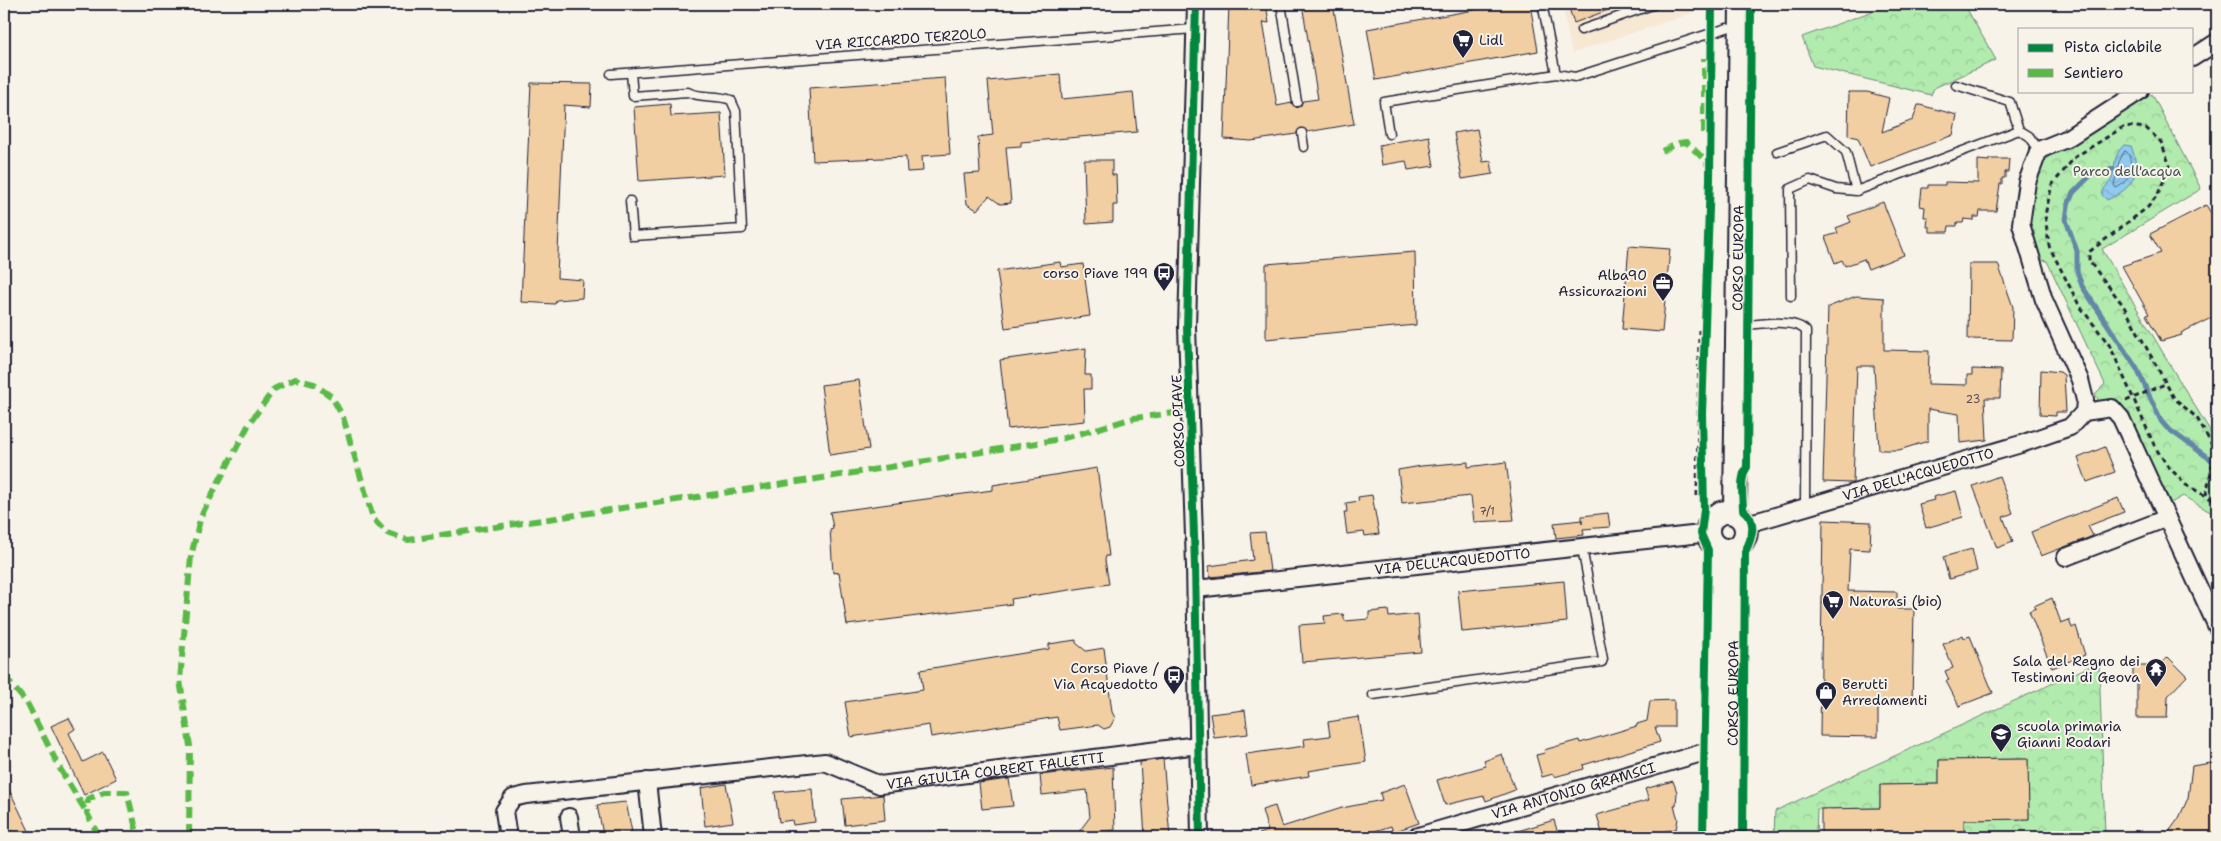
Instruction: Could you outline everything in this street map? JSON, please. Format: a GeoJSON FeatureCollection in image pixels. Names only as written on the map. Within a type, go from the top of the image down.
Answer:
{"type":"FeatureCollection","features":[{"type":"Feature","properties":{"kind":"main road","name":"CORSO EUROPA"},"geometry":{"type":"LineString","coordinates":[[1726,513],[1728,4]]}},
{"type":"Feature","properties":{"kind":"main road","name":"CORSO EUROPA"},"geometry":{"type":"LineString","coordinates":[[1726,513],[1738,326],[1741,4]]}},
{"type":"Feature","properties":{"kind":"main road"},"geometry":{"type":"LineString","coordinates":[[1726,513],[1746,533],[1742,542],[1720,542],[1711,519],[1726,513]]}},
{"type":"Feature","properties":{"kind":"main road","name":"CORSO EUROPA"},"geometry":{"type":"LineString","coordinates":[[1720,542],[1724,749],[1732,837]]}},
{"type":"Feature","properties":{"kind":"main road","name":"CORSO EUROPA"},"geometry":{"type":"LineString","coordinates":[[1713,837],[1724,749]]}},
{"type":"Feature","properties":{"kind":"street","name":"CORSO PIAVE"},"geometry":{"type":"LineString","coordinates":[[1196,4],[1187,326],[1196,589],[1200,837]]}},
{"type":"Feature","properties":{"kind":"street"},"geometry":{"type":"LineString","coordinates":[[2194,57],[2217,42]]}},
{"type":"Feature","properties":{"kind":"street"},"geometry":{"type":"LineString","coordinates":[[2138,92],[2066,139],[2039,150],[2027,182],[2021,224],[2044,300],[2080,380],[2085,400],[2084,412],[2112,408],[2121,418],[2217,627]]}},
{"type":"Feature","properties":{"kind":"street","name":"VIA DELL'ACQUEDOTTO"},"geometry":{"type":"LineString","coordinates":[[1726,513],[1758,521],[2021,444],[2070,426],[2084,412]]}},
{"type":"Feature","properties":{"kind":"street"},"geometry":{"type":"LineString","coordinates":[[2066,557],[2167,518]]}},
{"type":"Feature","properties":{"kind":"street","name":"VIA DELL'ACQUEDOTTO"},"geometry":{"type":"LineString","coordinates":[[1196,589],[1700,534],[1720,542]]}},
{"type":"Feature","properties":{"kind":"street","name":"VIA GIULIA COLBERT FALLETTI"},"geometry":{"type":"LineString","coordinates":[[508,837],[504,811],[514,798],[647,780],[825,762],[880,785],[1198,745]]}},
{"type":"Feature","properties":{"kind":"street","name":"VIA ANTONIO GRAMSCI"},"geometry":{"type":"LineString","coordinates":[[1415,837],[1724,749]]}},
{"type":"Feature","properties":{"kind":"street"},"geometry":{"type":"LineString","coordinates":[[647,780],[653,837]]}},
{"type":"Feature","properties":{"kind":"street"},"geometry":{"type":"LineString","coordinates":[[569,817],[572,837]]}},
{"type":"Feature","properties":{"kind":"lane"},"geometry":{"type":"LineString","coordinates":[[1280,4],[1297,102]]}},
{"type":"Feature","properties":{"kind":"lane"},"geometry":{"type":"LineString","coordinates":[[1580,30],[1655,4]]}},
{"type":"Feature","properties":{"kind":"lane"},"geometry":{"type":"LineString","coordinates":[[1543,8],[1556,74]]}},
{"type":"Feature","properties":{"kind":"lane"},"geometry":{"type":"LineString","coordinates":[[1389,134],[1384,102],[1556,74],[1574,77],[1727,28]]}},
{"type":"Feature","properties":{"kind":"lane","name":"VIA RICCARDO TERZOLO"},"geometry":{"type":"LineString","coordinates":[[611,74],[1194,29]]}},
{"type":"Feature","properties":{"kind":"lane"},"geometry":{"type":"LineString","coordinates":[[630,201],[633,236],[742,228],[736,111],[731,100],[722,96],[693,95],[688,92],[633,96],[631,73]]}},
{"type":"Feature","properties":{"kind":"lane"},"geometry":{"type":"LineString","coordinates":[[1956,85],[2010,102],[2019,130],[2029,136],[2039,150]]}},
{"type":"Feature","properties":{"kind":"lane"},"geometry":{"type":"LineString","coordinates":[[1791,296],[1790,189],[1810,180],[1836,189],[1856,191],[2019,130]]}},
{"type":"Feature","properties":{"kind":"lane"},"geometry":{"type":"LineString","coordinates":[[1302,133],[1304,146]]}},
{"type":"Feature","properties":{"kind":"lane"},"geometry":{"type":"LineString","coordinates":[[1777,152],[1828,135],[1846,152],[1856,191]]}},
{"type":"Feature","properties":{"kind":"lane"},"geometry":{"type":"LineString","coordinates":[[1738,326],[1790,323],[1802,327],[1806,331],[1805,506]]}},
{"type":"Feature","properties":{"kind":"lane"},"geometry":{"type":"LineString","coordinates":[[1373,695],[1602,662],[1603,659],[1582,548]]}},
{"type":"Feature","properties":{"kind":"path"},"geometry":{"type":"LineString","coordinates":[[2206,495],[2217,454],[2197,418],[2174,398],[2123,305],[2089,262],[2089,252],[2148,207],[2158,194],[2170,166],[2161,142],[2146,128],[2125,126],[2075,157],[2052,185],[2044,215],[2049,246],[2079,305],[2110,346],[2155,447],[2167,465],[2186,485],[2217,502]]}},
{"type":"Feature","properties":{"kind":"path"},"geometry":{"type":"LineString","coordinates":[[1705,319],[1702,414],[1726,513]]}},
{"type":"Feature","properties":{"kind":"path"},"geometry":{"type":"LineString","coordinates":[[1697,496],[1699,330]]}},
{"type":"Feature","properties":{"kind":"path"},"geometry":{"type":"LineString","coordinates":[[2112,408],[2167,383]]}},
{"type":"Feature","properties":{"kind":"shaded area"},"geometry":{"type":"Polygon","coordinates":[[[1562,4],[1707,4],[1707,8],[1572,53],[1562,4]]]}},
{"type":"Feature","properties":{"kind":"green space"},"geometry":{"type":"Polygon","coordinates":[[[1892,4],[1964,4],[1996,60],[1934,88],[1931,95],[1813,66],[1802,37],[1892,4]]]}},
{"type":"Feature","properties":{"kind":"green space","name":"Parco dell'acqua"},"geometry":{"type":"Polygon","coordinates":[[[2152,94],[2201,189],[2102,249],[2217,442],[2217,516],[2183,496],[2171,503],[2125,410],[2100,403],[2095,394],[2105,384],[2047,261],[2035,258],[2027,230],[2032,193],[2044,162],[2049,156],[2152,94]]]}},
{"type":"Feature","properties":{"kind":"green space","name":"scuola primaria Gianni Rodari"},"geometry":{"type":"Polygon","coordinates":[[[2099,662],[2105,834],[2102,837],[1964,837],[1964,820],[2029,819],[2028,759],[1939,760],[1939,784],[1880,785],[1880,808],[1817,809],[1816,837],[1774,837],[1775,811],[2099,662]]]}},
{"type":"Feature","properties":{"kind":"water"},"geometry":{"type":"Polygon","coordinates":[[[2124,145],[2131,146],[2134,156],[2136,164],[2133,179],[2124,190],[2107,200],[2102,195],[2112,178],[2116,156],[2124,145]]]}},
{"type":"Feature","properties":{"kind":"building"},"geometry":{"type":"Polygon","coordinates":[[[1229,4],[1266,4],[1269,23],[1263,22],[1277,106],[1292,103],[1297,108],[1303,101],[1318,99],[1302,4],[1333,4],[1354,124],[1307,132],[1301,128],[1296,134],[1251,141],[1224,139],[1229,4]]]}},
{"type":"Feature","properties":{"kind":"building"},"geometry":{"type":"Polygon","coordinates":[[[1508,4],[1530,4],[1538,51],[1376,80],[1367,29],[1508,4]]]}},
{"type":"Feature","properties":{"kind":"building"},"geometry":{"type":"Polygon","coordinates":[[[1582,4],[1621,5],[1574,23],[1569,8],[1582,4]]]}},
{"type":"Feature","properties":{"kind":"building"},"geometry":{"type":"Polygon","coordinates":[[[1060,74],[1062,99],[1133,92],[1137,132],[1021,142],[1021,146],[1006,147],[1011,203],[1000,204],[989,196],[977,210],[967,204],[964,174],[980,173],[978,137],[993,135],[988,81],[1060,74]]]}},
{"type":"Feature","properties":{"kind":"building"},"geometry":{"type":"Polygon","coordinates":[[[945,78],[950,154],[922,156],[923,171],[907,172],[906,157],[813,161],[809,88],[945,78]]]}},
{"type":"Feature","properties":{"kind":"building"},"geometry":{"type":"Polygon","coordinates":[[[531,83],[592,84],[591,107],[564,105],[557,278],[583,280],[582,298],[556,300],[555,304],[521,302],[531,83]]]}},
{"type":"Feature","properties":{"kind":"building"},"geometry":{"type":"Polygon","coordinates":[[[1849,92],[1867,92],[1889,98],[1882,132],[1913,120],[1918,105],[1920,105],[1957,115],[1953,135],[1870,167],[1858,138],[1848,135],[1849,92]]]}},
{"type":"Feature","properties":{"kind":"building"},"geometry":{"type":"Polygon","coordinates":[[[670,104],[671,116],[721,113],[725,175],[639,181],[634,107],[670,104]]]}},
{"type":"Feature","properties":{"kind":"building"},"geometry":{"type":"Polygon","coordinates":[[[1477,129],[1483,162],[1491,161],[1493,174],[1462,179],[1454,133],[1477,129]]]}},
{"type":"Feature","properties":{"kind":"building"},"geometry":{"type":"Polygon","coordinates":[[[1429,136],[1434,166],[1408,170],[1406,161],[1382,165],[1379,145],[1429,136]]]}},
{"type":"Feature","properties":{"kind":"building"},"geometry":{"type":"Polygon","coordinates":[[[1989,159],[2009,159],[2008,172],[2005,172],[2005,178],[2002,178],[2002,184],[2000,184],[1996,211],[1980,211],[1979,217],[1974,217],[1974,220],[1964,219],[1963,223],[1957,223],[1957,226],[1949,226],[1948,232],[1930,232],[1930,227],[1927,227],[1928,217],[1924,217],[1925,207],[1920,206],[1922,188],[1928,188],[1928,185],[1945,185],[1945,182],[1978,183],[1978,160],[1989,161],[1989,159]]]}},
{"type":"Feature","properties":{"kind":"building"},"geometry":{"type":"Polygon","coordinates":[[[1084,160],[1112,160],[1112,175],[1116,175],[1117,205],[1113,205],[1113,222],[1086,224],[1084,160]]]}},
{"type":"Feature","properties":{"kind":"building"},"geometry":{"type":"Polygon","coordinates":[[[1883,202],[1904,255],[1868,269],[1864,259],[1845,266],[1842,260],[1835,263],[1825,237],[1838,233],[1836,228],[1851,222],[1848,216],[1883,202]]]}},
{"type":"Feature","properties":{"kind":"building"},"geometry":{"type":"Polygon","coordinates":[[[2206,205],[2217,223],[2217,315],[2181,333],[2182,335],[2161,341],[2146,315],[2149,314],[2122,266],[2161,253],[2150,234],[2206,205]]]}},
{"type":"Feature","properties":{"kind":"building"},"geometry":{"type":"Polygon","coordinates":[[[1629,246],[1670,249],[1662,332],[1622,329],[1629,246]]]}},
{"type":"Feature","properties":{"kind":"building"},"geometry":{"type":"Polygon","coordinates":[[[1415,252],[1416,325],[1266,339],[1266,264],[1415,252]]]}},
{"type":"Feature","properties":{"kind":"building"},"geometry":{"type":"Polygon","coordinates":[[[1060,262],[1061,267],[1083,264],[1090,316],[1005,328],[997,271],[1060,262]]]}},
{"type":"Feature","properties":{"kind":"building"},"geometry":{"type":"Polygon","coordinates":[[[1969,264],[1998,264],[2013,307],[2012,340],[1968,339],[1969,264]]]}},
{"type":"Feature","properties":{"kind":"building"},"geometry":{"type":"Polygon","coordinates":[[[1856,296],[1884,298],[1884,350],[1929,351],[1928,384],[1967,385],[1967,375],[1972,375],[1972,369],[2001,370],[2000,398],[1985,398],[1987,440],[1960,443],[1959,414],[1928,409],[1928,441],[1899,450],[1879,450],[1874,366],[1857,366],[1853,483],[1823,482],[1828,307],[1856,296]]]}},
{"type":"Feature","properties":{"kind":"building"},"geometry":{"type":"Polygon","coordinates":[[[1086,348],[1085,375],[1091,375],[1091,389],[1084,389],[1085,421],[1008,429],[1000,360],[1086,348]]]}},
{"type":"Feature","properties":{"kind":"building"},"geometry":{"type":"Polygon","coordinates":[[[2041,370],[2060,372],[2064,375],[2066,412],[2056,412],[2056,416],[2040,415],[2041,370]]]}},
{"type":"Feature","properties":{"kind":"building"},"geometry":{"type":"Polygon","coordinates":[[[859,380],[869,449],[830,455],[821,385],[859,380]]]}},
{"type":"Feature","properties":{"kind":"building"},"geometry":{"type":"Polygon","coordinates":[[[2105,447],[2115,472],[2087,482],[2078,458],[2105,447]]]}},
{"type":"Feature","properties":{"kind":"building"},"geometry":{"type":"Polygon","coordinates":[[[1468,462],[1468,467],[1506,462],[1514,520],[1474,522],[1471,496],[1402,503],[1398,470],[1468,462]]]}},
{"type":"Feature","properties":{"kind":"building"},"geometry":{"type":"Polygon","coordinates":[[[1097,468],[1109,556],[1106,556],[1105,560],[1109,584],[1011,599],[1012,604],[847,625],[839,572],[833,573],[830,529],[833,528],[830,512],[993,490],[993,485],[1097,468]]]}},
{"type":"Feature","properties":{"kind":"building"},"geometry":{"type":"Polygon","coordinates":[[[1999,476],[2013,513],[2003,517],[2013,542],[1997,548],[1973,486],[1999,476]]]}},
{"type":"Feature","properties":{"kind":"building"},"geometry":{"type":"Polygon","coordinates":[[[1956,491],[1963,517],[1926,528],[1919,504],[1934,500],[1933,497],[1956,491]]]}},
{"type":"Feature","properties":{"kind":"building"},"geometry":{"type":"Polygon","coordinates":[[[1372,495],[1379,534],[1365,536],[1364,532],[1347,534],[1344,512],[1347,512],[1346,503],[1359,501],[1358,497],[1372,495]]]}},
{"type":"Feature","properties":{"kind":"building"},"geometry":{"type":"Polygon","coordinates":[[[2118,498],[2124,512],[2088,526],[2093,536],[2041,556],[2031,532],[2118,498]]]}},
{"type":"Feature","properties":{"kind":"building"},"geometry":{"type":"Polygon","coordinates":[[[1608,513],[1610,527],[1583,529],[1584,535],[1556,538],[1554,523],[1582,520],[1582,516],[1608,513]]]}},
{"type":"Feature","properties":{"kind":"building"},"geometry":{"type":"Polygon","coordinates":[[[1823,520],[1871,522],[1870,550],[1850,549],[1848,591],[1897,592],[1897,609],[1914,609],[1912,703],[1878,703],[1878,737],[1820,736],[1823,520]]]}},
{"type":"Feature","properties":{"kind":"building"},"geometry":{"type":"Polygon","coordinates":[[[1265,532],[1270,571],[1210,577],[1209,566],[1253,560],[1250,533],[1265,532]]]}},
{"type":"Feature","properties":{"kind":"building"},"geometry":{"type":"Polygon","coordinates":[[[1972,549],[1977,571],[1949,579],[1943,557],[1972,549]]]}},
{"type":"Feature","properties":{"kind":"building"},"geometry":{"type":"Polygon","coordinates":[[[1564,581],[1567,622],[1462,632],[1458,591],[1564,581]]]}},
{"type":"Feature","properties":{"kind":"building"},"geometry":{"type":"Polygon","coordinates":[[[2052,598],[2061,623],[2069,620],[2072,628],[2076,626],[2085,655],[2052,668],[2029,611],[2036,608],[2034,606],[2052,598]]]}},
{"type":"Feature","properties":{"kind":"building"},"geometry":{"type":"Polygon","coordinates":[[[1388,610],[1389,617],[1418,614],[1421,652],[1302,662],[1299,625],[1325,623],[1324,616],[1343,614],[1345,621],[1369,619],[1369,612],[1388,610]]]}},
{"type":"Feature","properties":{"kind":"building"},"geometry":{"type":"Polygon","coordinates":[[[1963,635],[1964,638],[1970,636],[1993,693],[1959,706],[1946,681],[1949,680],[1945,671],[1953,668],[1943,644],[1963,635]]]}},
{"type":"Feature","properties":{"kind":"building"},"geometry":{"type":"Polygon","coordinates":[[[1076,640],[1076,643],[1086,651],[1104,648],[1112,712],[1115,718],[1110,727],[1104,729],[1098,725],[1060,730],[1057,717],[931,737],[929,725],[851,737],[845,702],[923,690],[920,670],[1049,649],[1049,644],[1076,640]]]}},
{"type":"Feature","properties":{"kind":"building","name":"Sala del Regno dei Testimoni di Geova"},"geometry":{"type":"Polygon","coordinates":[[[2168,657],[2187,676],[2168,696],[2167,718],[2137,718],[2137,680],[2133,681],[2133,666],[2158,666],[2168,657]]]}},
{"type":"Feature","properties":{"kind":"building"},"geometry":{"type":"Polygon","coordinates":[[[1674,700],[1674,727],[1655,727],[1660,742],[1583,765],[1584,769],[1554,777],[1553,774],[1542,777],[1536,755],[1545,753],[1544,750],[1579,740],[1580,743],[1637,726],[1637,724],[1647,721],[1650,701],[1674,700]]]}},
{"type":"Feature","properties":{"kind":"building"},"geometry":{"type":"Polygon","coordinates":[[[1245,710],[1248,734],[1214,738],[1210,714],[1245,710]]]}},
{"type":"Feature","properties":{"kind":"building"},"geometry":{"type":"Polygon","coordinates":[[[1359,717],[1366,762],[1308,771],[1309,776],[1251,785],[1246,754],[1305,746],[1304,739],[1330,736],[1328,722],[1359,717]]]}},
{"type":"Feature","properties":{"kind":"building"},"geometry":{"type":"Polygon","coordinates":[[[69,718],[75,729],[69,733],[83,762],[103,752],[116,779],[84,795],[51,726],[69,718]]]}},
{"type":"Feature","properties":{"kind":"building"},"geometry":{"type":"Polygon","coordinates":[[[1502,754],[1515,790],[1486,801],[1484,796],[1445,805],[1437,780],[1486,766],[1484,761],[1502,754]]]}},
{"type":"Feature","properties":{"kind":"building"},"geometry":{"type":"Polygon","coordinates":[[[1163,759],[1170,837],[1145,837],[1140,762],[1163,759]]]}},
{"type":"Feature","properties":{"kind":"building"},"geometry":{"type":"Polygon","coordinates":[[[2028,759],[2029,819],[1964,820],[1964,837],[1821,837],[1821,809],[1880,808],[1880,785],[1939,784],[1939,760],[2028,759]]]}},
{"type":"Feature","properties":{"kind":"building"},"geometry":{"type":"Polygon","coordinates":[[[2211,763],[2217,769],[2217,837],[2165,837],[2179,818],[2188,798],[2192,766],[2211,763]]]}},
{"type":"Feature","properties":{"kind":"building"},"geometry":{"type":"Polygon","coordinates":[[[1113,767],[1115,830],[1095,832],[1090,837],[1075,837],[1090,817],[1087,790],[1042,795],[1040,775],[1113,767]]]}},
{"type":"Feature","properties":{"kind":"building"},"geometry":{"type":"Polygon","coordinates":[[[4,779],[32,837],[14,837],[4,815],[4,779]]]}},
{"type":"Feature","properties":{"kind":"building"},"geometry":{"type":"Polygon","coordinates":[[[1009,779],[1013,806],[982,809],[979,783],[1009,779]]]}},
{"type":"Feature","properties":{"kind":"building"},"geometry":{"type":"Polygon","coordinates":[[[1673,781],[1677,792],[1676,806],[1674,806],[1678,819],[1676,829],[1638,837],[1603,837],[1597,815],[1649,800],[1645,789],[1673,781]]]}},
{"type":"Feature","properties":{"kind":"building"},"geometry":{"type":"Polygon","coordinates":[[[726,784],[733,822],[705,826],[701,788],[726,784]]]}},
{"type":"Feature","properties":{"kind":"building"},"geometry":{"type":"Polygon","coordinates":[[[1405,784],[1419,823],[1393,832],[1391,826],[1356,837],[1259,837],[1259,834],[1268,831],[1262,810],[1275,806],[1282,827],[1342,808],[1382,800],[1380,793],[1405,784]]]}},
{"type":"Feature","properties":{"kind":"building"},"geometry":{"type":"Polygon","coordinates":[[[812,789],[815,822],[793,825],[792,820],[779,822],[775,792],[812,789]]]}},
{"type":"Feature","properties":{"kind":"building"},"geometry":{"type":"Polygon","coordinates":[[[883,795],[885,820],[845,825],[842,799],[883,795]]]}},
{"type":"Feature","properties":{"kind":"building"},"geometry":{"type":"Polygon","coordinates":[[[626,802],[632,832],[603,834],[597,805],[626,802]]]}},
{"type":"Feature","properties":{"kind":"building"},"geometry":{"type":"Polygon","coordinates":[[[1554,820],[1559,837],[1508,837],[1508,834],[1554,820]]]}},
{"type":"Feature","properties":{"kind":"waterway"},"geometry":{"type":"LineString","coordinates":[[2113,169],[2092,174],[2073,193],[2068,205],[2066,220],[2077,251],[2077,271],[2082,286],[2137,369],[2161,421],[2167,428],[2217,464]]}},
{"type":"Feature","properties":{"kind":"marked path"},"geometry":{"type":"LineString","coordinates":[[1704,58],[1704,133]]}},
{"type":"Feature","properties":{"kind":"marked path"},"geometry":{"type":"LineString","coordinates":[[1662,151],[1679,143],[1686,142],[1707,162],[1707,166]]}},
{"type":"Feature","properties":{"kind":"marked path"},"geometry":{"type":"LineString","coordinates":[[189,837],[190,746],[180,680],[191,556],[201,516],[249,424],[274,389],[295,379],[314,384],[332,397],[343,417],[373,518],[387,533],[408,540],[804,481],[1061,439],[1134,418],[1190,411]]}},
{"type":"Feature","properties":{"kind":"marked path"},"geometry":{"type":"LineString","coordinates":[[4,676],[27,703],[59,767],[87,813]]}},
{"type":"Feature","properties":{"kind":"marked path"},"geometry":{"type":"LineString","coordinates":[[99,837],[87,813],[88,799],[104,792],[127,792],[138,837]]}},
{"type":"Feature","properties":{"kind":"cycle path"},"geometry":{"type":"LineString","coordinates":[[1196,4],[1187,327],[1195,566],[1200,837]]}},
{"type":"Feature","properties":{"kind":"cycle path"},"geometry":{"type":"LineString","coordinates":[[1703,837],[1708,550],[1701,534],[1704,509],[1702,414],[1710,179],[1712,4]]}},
{"type":"Feature","properties":{"kind":"cycle path"},"geometry":{"type":"LineString","coordinates":[[1743,837],[1745,552],[1752,530],[1751,519],[1743,510],[1742,488],[1743,477],[1747,467],[1751,4]]}},
{"type":"Feature","properties":{"kind":"place","name":"Lidl"},"geometry":{"type":"Point","coordinates":[1463,59]}},
{"type":"Feature","properties":{"kind":"place","name":"corso Piave 199"},"geometry":{"type":"Point","coordinates":[1164,292]}},
{"type":"Feature","properties":{"kind":"place","name":"Alba90 Assicurazioni"},"geometry":{"type":"Point","coordinates":[1663,302]}},
{"type":"Feature","properties":{"kind":"place","name":"Naturasi (bio)"},"geometry":{"type":"Point","coordinates":[1833,620]}},
{"type":"Feature","properties":{"kind":"place","name":"Sala del Regno dei Testimoni di Geova"},"geometry":{"type":"Point","coordinates":[2156,688]}},
{"type":"Feature","properties":{"kind":"place","name":"Corso Piave / Via Acquedotto"},"geometry":{"type":"Point","coordinates":[1174,695]}},
{"type":"Feature","properties":{"kind":"place","name":"Berutti Arredamenti"},"geometry":{"type":"Point","coordinates":[1826,711]}},
{"type":"Feature","properties":{"kind":"place","name":"scuola primaria Gianni Rodari"},"geometry":{"type":"Point","coordinates":[2001,753]}}]}
